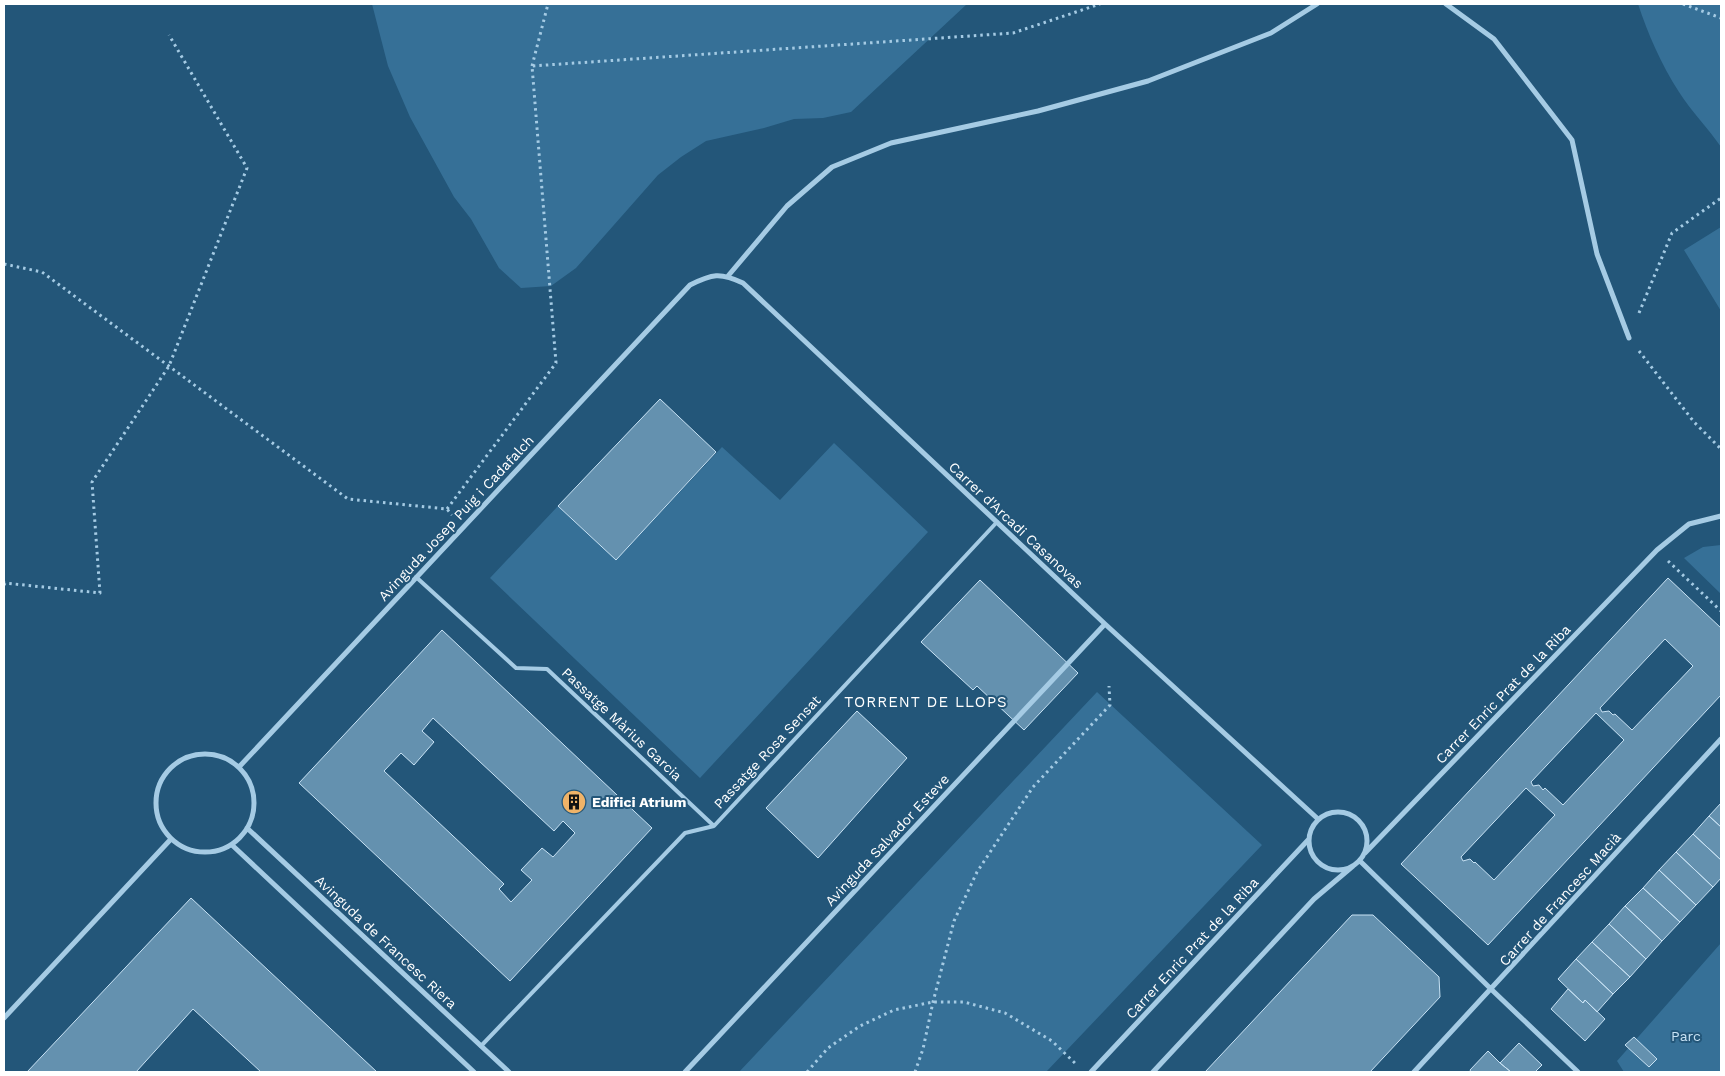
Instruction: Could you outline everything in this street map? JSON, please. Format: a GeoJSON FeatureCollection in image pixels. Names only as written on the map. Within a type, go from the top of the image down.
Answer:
{"type":"FeatureCollection","features":[{"type":"Feature","properties":{"kind":"street"},"geometry":{"type":"LineString","coordinates":[[728,276],[787,206],[832,167],[891,143],[1038,111],[1148,81],[1271,33],[1317,4]]}},
{"type":"Feature","properties":{"kind":"street"},"geometry":{"type":"LineString","coordinates":[[1446,4],[1494,39],[1572,140],[1598,254],[1629,338]]}},
{"type":"Feature","properties":{"kind":"street","name":"Avinguda Josep Puig i Cadafalch"},"geometry":{"type":"LineString","coordinates":[[239,767],[690,285],[709,276],[728,276]]}},
{"type":"Feature","properties":{"kind":"street","name":"Carrer d'Arcadi Casanovas"},"geometry":{"type":"LineString","coordinates":[[728,276],[743,283],[1318,820]]}},
{"type":"Feature","properties":{"kind":"street"},"geometry":{"type":"LineString","coordinates":[[1657,550],[1689,524],[1721,516]]}},
{"type":"Feature","properties":{"kind":"street","name":"Carrer Enric Prat de la Riba"},"geometry":{"type":"LineString","coordinates":[[1365,853],[1657,550]]}},
{"type":"Feature","properties":{"kind":"street","name":"Avinguda Salvador Esteve"},"geometry":{"type":"LineString","coordinates":[[685,1072],[1106,624]]}},
{"type":"Feature","properties":{"kind":"street","name":"Carrer de Francesc Macià"},"geometry":{"type":"LineString","coordinates":[[1414,1072],[1492,990],[1721,739]]}},
{"type":"Feature","properties":{"kind":"street"},"geometry":{"type":"LineString","coordinates":[[200,754],[226,758],[239,767],[248,779],[254,799],[252,819],[247,828],[232,845],[214,852],[196,852],[180,846],[164,831],[158,820],[155,802],[161,780],[168,770],[183,759],[200,754]]}},
{"type":"Feature","properties":{"kind":"street"},"geometry":{"type":"LineString","coordinates":[[1153,1072],[1314,899],[1360,861],[1368,844],[1364,826],[1352,815],[1345,812],[1328,813],[1318,820],[1310,831],[1309,839],[1312,856],[1325,868],[1344,870],[1353,866]]}},
{"type":"Feature","properties":{"kind":"street","name":"Avinguda de Francesc Riera"},"geometry":{"type":"LineString","coordinates":[[247,828],[509,1072]]}},
{"type":"Feature","properties":{"kind":"street"},"geometry":{"type":"LineString","coordinates":[[4,1018],[171,839]]}},
{"type":"Feature","properties":{"kind":"street","name":"Carrer Enric Prat de la Riba"},"geometry":{"type":"LineString","coordinates":[[1091,1072],[1309,839]]}},
{"type":"Feature","properties":{"kind":"street"},"geometry":{"type":"LineString","coordinates":[[232,845],[474,1072]]}},
{"type":"Feature","properties":{"kind":"street"},"geometry":{"type":"LineString","coordinates":[[1360,861],[1578,1072]]}},
{"type":"Feature","properties":{"kind":"lane","name":"Passatge Rosa Sensat"},"geometry":{"type":"LineString","coordinates":[[481,1046],[685,833],[714,826],[997,522]]}},
{"type":"Feature","properties":{"kind":"lane","name":"Passatge Màrius Garcia"},"geometry":{"type":"LineString","coordinates":[[416,577],[516,668],[547,670],[714,826]]}},
{"type":"Feature","properties":{"kind":"path"},"geometry":{"type":"LineString","coordinates":[[4,264],[42,272],[348,499],[447,510],[556,363],[532,66],[548,4]]}},
{"type":"Feature","properties":{"kind":"path"},"geometry":{"type":"LineString","coordinates":[[532,66],[1013,33],[1100,4]]}},
{"type":"Feature","properties":{"kind":"path"},"geometry":{"type":"LineString","coordinates":[[1683,4],[1721,18]]}},
{"type":"Feature","properties":{"kind":"path"},"geometry":{"type":"LineString","coordinates":[[4,585],[5,583],[100,593],[92,482],[169,366],[247,168],[170,35]]}},
{"type":"Feature","properties":{"kind":"path"},"geometry":{"type":"LineString","coordinates":[[1721,198],[1672,232],[1629,338],[1694,422],[1721,449]]}},
{"type":"Feature","properties":{"kind":"path"},"geometry":{"type":"LineString","coordinates":[[1657,550],[1721,611]]}},
{"type":"Feature","properties":{"kind":"path"},"geometry":{"type":"LineString","coordinates":[[915,1072],[923,1049],[954,921],[977,872],[1033,787],[1110,705],[1109,686]]}},
{"type":"Feature","properties":{"kind":"path"},"geometry":{"type":"LineString","coordinates":[[807,1072],[828,1048],[860,1026],[894,1010],[933,1002],[964,1002],[1005,1013],[1052,1040],[1079,1067]]}},
{"type":"Feature","properties":{"kind":"green space"},"geometry":{"type":"Polygon","coordinates":[[[372,4],[967,4],[851,112],[823,118],[794,119],[706,141],[658,175],[576,268],[551,286],[521,288],[499,268],[471,219],[454,197],[410,117],[388,66],[372,4]]]}},
{"type":"Feature","properties":{"kind":"green space"},"geometry":{"type":"Polygon","coordinates":[[[1638,4],[1721,4],[1721,147],[1689,106],[1666,71],[1655,49],[1638,4]]]}},
{"type":"Feature","properties":{"kind":"green space"},"geometry":{"type":"Polygon","coordinates":[[[1721,227],[1721,311],[1684,250],[1721,227]]]}},
{"type":"Feature","properties":{"kind":"green space"},"geometry":{"type":"Polygon","coordinates":[[[834,443],[928,532],[700,778],[490,578],[558,506],[616,560],[722,447],[780,500],[834,443]]]}},
{"type":"Feature","properties":{"kind":"green space"},"geometry":{"type":"Polygon","coordinates":[[[1721,545],[1721,594],[1684,558],[1703,547],[1721,545]]]}},
{"type":"Feature","properties":{"kind":"green space"},"geometry":{"type":"Polygon","coordinates":[[[1097,692],[1262,845],[1046,1072],[739,1072],[1097,692]]]}},
{"type":"Feature","properties":{"kind":"green space","name":"Parc"},"geometry":{"type":"Polygon","coordinates":[[[1721,943],[1721,1072],[1624,1072],[1617,1061],[1721,943]]]}},
{"type":"Feature","properties":{"kind":"building"},"geometry":{"type":"Polygon","coordinates":[[[660,399],[716,452],[616,560],[558,506],[660,399]]]}},
{"type":"Feature","properties":{"kind":"building"},"geometry":{"type":"Polygon","coordinates":[[[1668,578],[1721,628],[1721,695],[1488,945],[1401,864],[1668,578]],[[1665,639],[1600,708],[1602,712],[1609,711],[1613,715],[1615,714],[1632,730],[1693,666],[1665,639]],[[1596,713],[1531,782],[1533,786],[1539,785],[1543,790],[1545,788],[1563,805],[1624,740],[1596,713]],[[1526,788],[1461,857],[1463,861],[1470,859],[1475,862],[1494,880],[1555,815],[1526,788]]]}},
{"type":"Feature","properties":{"kind":"building"},"geometry":{"type":"Polygon","coordinates":[[[980,580],[1078,673],[1024,730],[977,686],[973,690],[921,642],[980,580]]]}},
{"type":"Feature","properties":{"kind":"building","name":"Edifici Atrium"},"geometry":{"type":"Polygon","coordinates":[[[442,630],[652,828],[510,981],[299,783],[442,630]],[[433,718],[422,731],[434,742],[414,765],[401,753],[384,771],[504,884],[499,889],[511,902],[532,880],[521,870],[542,848],[553,857],[575,833],[563,821],[554,831],[433,718]]]}},
{"type":"Feature","properties":{"kind":"building"},"geometry":{"type":"Polygon","coordinates":[[[857,711],[907,758],[818,858],[766,808],[857,711]]]}},
{"type":"Feature","properties":{"kind":"building"},"geometry":{"type":"Polygon","coordinates":[[[1721,803],[1721,827],[1709,816],[1721,803]]]}},
{"type":"Feature","properties":{"kind":"building"},"geometry":{"type":"Polygon","coordinates":[[[1709,816],[1721,827],[1721,860],[1693,834],[1709,816]]]}},
{"type":"Feature","properties":{"kind":"building"},"geometry":{"type":"Polygon","coordinates":[[[1693,834],[1721,860],[1721,878],[1713,887],[1676,852],[1693,834]]]}},
{"type":"Feature","properties":{"kind":"building"},"geometry":{"type":"Polygon","coordinates":[[[1676,852],[1713,887],[1696,905],[1659,870],[1676,852]]]}},
{"type":"Feature","properties":{"kind":"building"},"geometry":{"type":"Polygon","coordinates":[[[1659,870],[1696,905],[1680,922],[1643,888],[1659,870]]]}},
{"type":"Feature","properties":{"kind":"building"},"geometry":{"type":"Polygon","coordinates":[[[1643,888],[1680,922],[1662,941],[1625,906],[1643,888]]]}},
{"type":"Feature","properties":{"kind":"building"},"geometry":{"type":"Polygon","coordinates":[[[191,898],[377,1072],[261,1072],[193,1009],[136,1072],[27,1072],[191,898]]]}},
{"type":"Feature","properties":{"kind":"building"},"geometry":{"type":"Polygon","coordinates":[[[1625,906],[1662,941],[1646,959],[1609,924],[1625,906]]]}},
{"type":"Feature","properties":{"kind":"building"},"geometry":{"type":"Polygon","coordinates":[[[1352,915],[1373,915],[1439,977],[1440,997],[1370,1072],[1205,1072],[1352,915]]]}},
{"type":"Feature","properties":{"kind":"building"},"geometry":{"type":"Polygon","coordinates":[[[1609,924],[1646,959],[1630,977],[1592,942],[1609,924]]]}},
{"type":"Feature","properties":{"kind":"building"},"geometry":{"type":"Polygon","coordinates":[[[1592,942],[1630,977],[1613,994],[1576,959],[1592,942]]]}},
{"type":"Feature","properties":{"kind":"building"},"geometry":{"type":"Polygon","coordinates":[[[1576,959],[1613,994],[1597,1012],[1585,1000],[1583,1003],[1558,979],[1576,959]]]}},
{"type":"Feature","properties":{"kind":"building"},"geometry":{"type":"Polygon","coordinates":[[[1568,989],[1583,1003],[1585,1000],[1605,1019],[1585,1041],[1551,1009],[1568,989]]]}},
{"type":"Feature","properties":{"kind":"building"},"geometry":{"type":"Polygon","coordinates":[[[1634,1037],[1657,1059],[1649,1067],[1625,1045],[1634,1037]]]}},
{"type":"Feature","properties":{"kind":"building"},"geometry":{"type":"Polygon","coordinates":[[[1519,1043],[1542,1065],[1535,1072],[1511,1072],[1500,1063],[1519,1043]]]}},
{"type":"Feature","properties":{"kind":"building"},"geometry":{"type":"Polygon","coordinates":[[[1488,1051],[1511,1072],[1471,1072],[1470,1070],[1488,1051]]]}},
{"type":"Feature","properties":{"kind":"place","name":"Edifici Atrium"},"geometry":{"type":"Point","coordinates":[574,802]}},
{"type":"Feature","properties":{"kind":"district","name":"TORRENT DE LLOPS"},"geometry":{"type":"Point","coordinates":[926,702]}}]}
